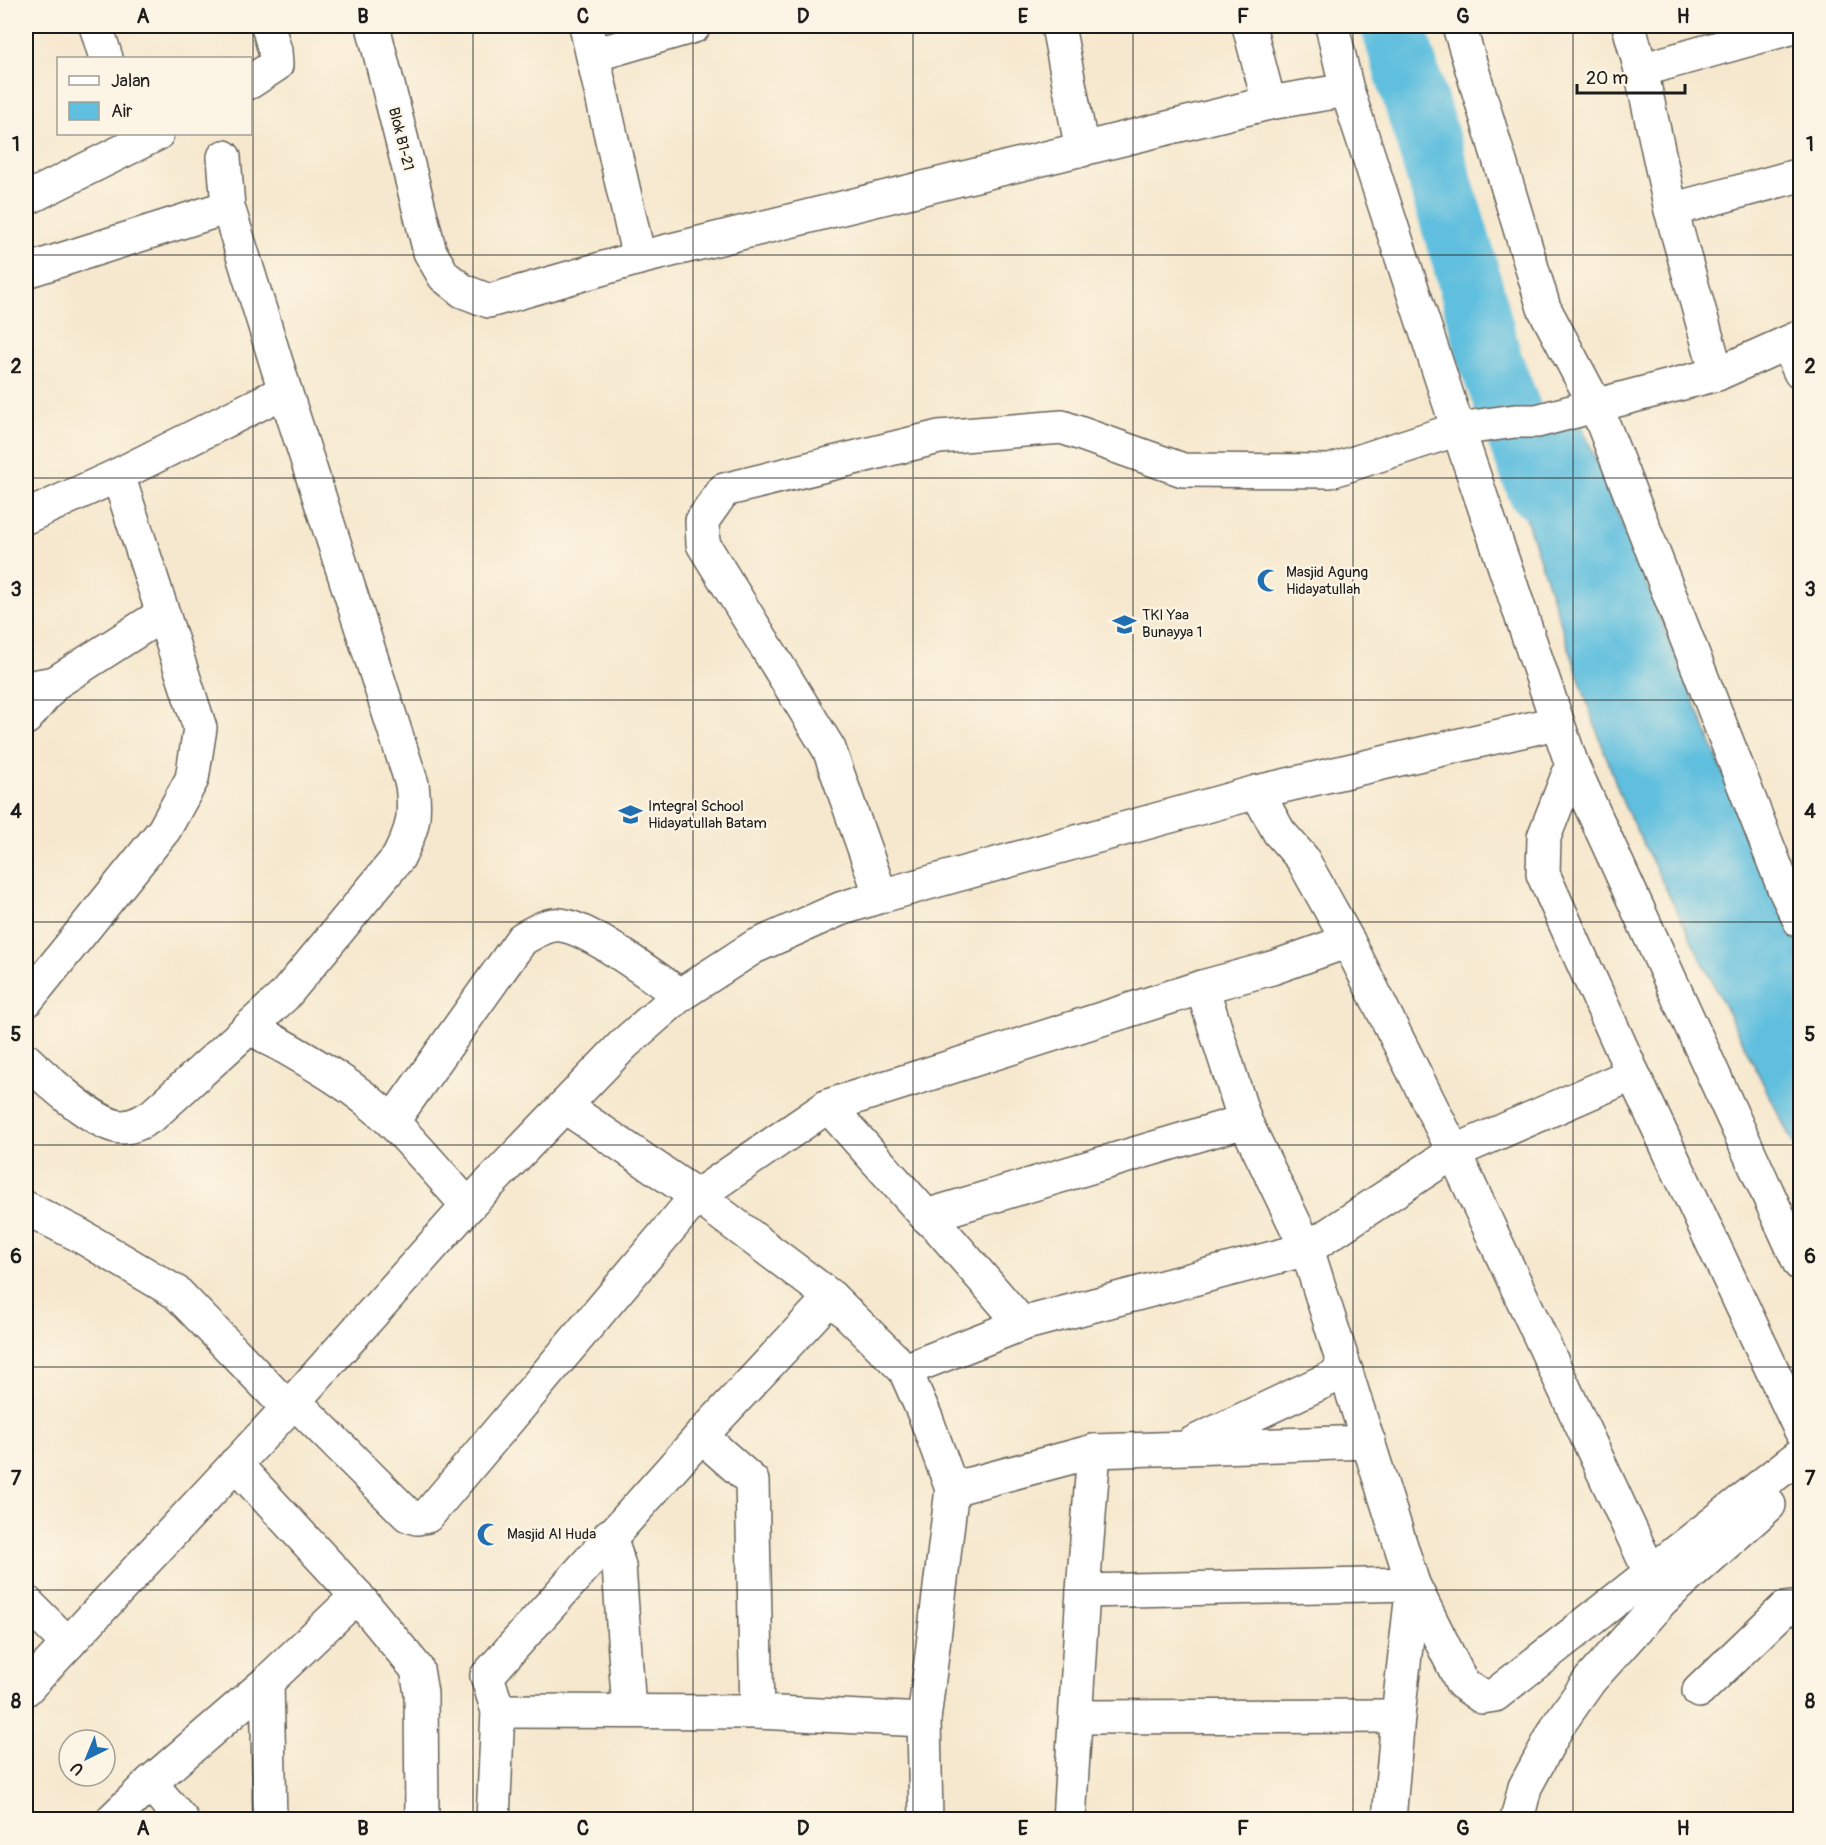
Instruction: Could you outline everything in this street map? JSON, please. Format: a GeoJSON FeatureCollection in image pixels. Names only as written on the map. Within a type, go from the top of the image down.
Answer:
{"type":"FeatureCollection","features":[{"type":"Feature","properties":{"kind":"street"},"geometry":{"type":"LineString","coordinates":[[96,26],[106,57]]}},
{"type":"Feature","properties":{"kind":"street"},"geometry":{"type":"LineString","coordinates":[[252,81],[276,65],[275,51],[268,26]]}},
{"type":"Feature","properties":{"kind":"street","name":"Blok B1-21"},"geometry":{"type":"LineString","coordinates":[[373,26],[429,252],[444,276],[463,291],[489,301],[639,258],[1269,103],[1347,90]]}},
{"type":"Feature","properties":{"kind":"street"},"geometry":{"type":"LineString","coordinates":[[639,258],[590,40],[694,26]]}},
{"type":"Feature","properties":{"kind":"street"},"geometry":{"type":"LineString","coordinates":[[1058,26],[1082,150]]}},
{"type":"Feature","properties":{"kind":"street"},"geometry":{"type":"LineString","coordinates":[[1249,26],[1269,103]]}},
{"type":"Feature","properties":{"kind":"street"},"geometry":{"type":"LineString","coordinates":[[1332,26],[1347,90],[1469,427],[1556,723],[1572,765],[1800,1264]]}},
{"type":"Feature","properties":{"kind":"street"},"geometry":{"type":"LineString","coordinates":[[1459,26],[1544,308],[1596,406],[1792,884],[1800,921]]}},
{"type":"Feature","properties":{"kind":"street"},"geometry":{"type":"LineString","coordinates":[[1629,26],[1641,70],[1671,210],[1717,374]]}},
{"type":"Feature","properties":{"kind":"street"},"geometry":{"type":"LineString","coordinates":[[1641,70],[1797,26]]}},
{"type":"Feature","properties":{"kind":"street"},"geometry":{"type":"LineString","coordinates":[[26,199],[140,138]]}},
{"type":"Feature","properties":{"kind":"street"},"geometry":{"type":"LineString","coordinates":[[26,1060],[58,1089],[100,1119],[120,1127],[135,1126],[153,1115],[284,996],[398,858],[410,835],[415,809],[412,784],[228,207],[224,157]]}},
{"type":"Feature","properties":{"kind":"street"},"geometry":{"type":"LineString","coordinates":[[1671,210],[1800,175]]}},
{"type":"Feature","properties":{"kind":"street"},"geometry":{"type":"LineString","coordinates":[[26,271],[228,207]]}},
{"type":"Feature","properties":{"kind":"street"},"geometry":{"type":"LineString","coordinates":[[881,896],[829,749],[703,544],[702,521],[724,490],[939,437],[1062,427],[1183,470],[1330,471],[1469,427],[1515,421],[1537,421],[1717,374],[1793,340],[1800,372]]}},
{"type":"Feature","properties":{"kind":"street"},"geometry":{"type":"LineString","coordinates":[[26,517],[118,475],[285,391]]}},
{"type":"Feature","properties":{"kind":"street"},"geometry":{"type":"LineString","coordinates":[[26,1001],[164,830],[192,780],[200,728],[118,475]]}},
{"type":"Feature","properties":{"kind":"street"},"geometry":{"type":"LineString","coordinates":[[26,718],[40,685],[163,614]]}},
{"type":"Feature","properties":{"kind":"street"},"geometry":{"type":"LineString","coordinates":[[26,1689],[291,1404],[468,1206],[624,1044],[680,995],[754,946],[840,909],[881,896],[1257,792],[1556,723]]}},
{"type":"Feature","properties":{"kind":"street"},"geometry":{"type":"LineString","coordinates":[[1572,765],[1544,837],[1544,874],[1633,1074],[1800,1429]]}},
{"type":"Feature","properties":{"kind":"street"},"geometry":{"type":"LineString","coordinates":[[1257,792],[1279,832],[1302,858],[1348,941],[1454,1152],[1650,1572]]}},
{"type":"Feature","properties":{"kind":"street"},"geometry":{"type":"LineString","coordinates":[[392,1122],[522,939],[539,929],[559,924],[583,931],[680,995]]}},
{"type":"Feature","properties":{"kind":"street"},"geometry":{"type":"LineString","coordinates":[[26,1208],[79,1235],[177,1293],[408,1515],[417,1518],[427,1516],[697,1196],[828,1106],[1202,987],[1272,968],[1348,941]]}},
{"type":"Feature","properties":{"kind":"street"},"geometry":{"type":"LineString","coordinates":[[1202,987],[1245,1121],[1307,1249],[1413,1584],[1462,1683],[1482,1697],[1495,1695],[1800,1455]]}},
{"type":"Feature","properties":{"kind":"street"},"geometry":{"type":"LineString","coordinates":[[251,1028],[337,1078],[392,1122],[468,1206]]}},
{"type":"Feature","properties":{"kind":"street"},"geometry":{"type":"LineString","coordinates":[[905,1370],[1022,1324],[1307,1249],[1454,1152],[1633,1074]]}},
{"type":"Feature","properties":{"kind":"street"},"geometry":{"type":"LineString","coordinates":[[564,1106],[697,1196],[831,1297],[905,1370],[926,1418],[952,1489],[924,1720],[926,1820]]}},
{"type":"Feature","properties":{"kind":"street"},"geometry":{"type":"LineString","coordinates":[[828,1106],[940,1229],[1022,1324]]}},
{"type":"Feature","properties":{"kind":"street"},"geometry":{"type":"LineString","coordinates":[[926,1216],[1245,1121]]}},
{"type":"Feature","properties":{"kind":"street"},"geometry":{"type":"LineString","coordinates":[[493,1820],[498,1711],[487,1676],[610,1535],[831,1297]]}},
{"type":"Feature","properties":{"kind":"street"},"geometry":{"type":"LineString","coordinates":[[1181,1448],[1346,1371]]}},
{"type":"Feature","properties":{"kind":"street"},"geometry":{"type":"LineString","coordinates":[[701,1436],[752,1481],[757,1712]]}},
{"type":"Feature","properties":{"kind":"street"},"geometry":{"type":"LineString","coordinates":[[952,1489],[1094,1451],[1369,1442]]}},
{"type":"Feature","properties":{"kind":"street"},"geometry":{"type":"LineString","coordinates":[[1069,1820],[1094,1451]]}},
{"type":"Feature","properties":{"kind":"street"},"geometry":{"type":"LineString","coordinates":[[235,1464],[357,1596],[417,1670],[421,1693],[422,1820]]}},
{"type":"Feature","properties":{"kind":"street"},"geometry":{"type":"LineString","coordinates":[[1517,1820],[1525,1787],[1559,1724],[1590,1680],[1662,1600],[1800,1477]]}},
{"type":"Feature","properties":{"kind":"street"},"geometry":{"type":"LineString","coordinates":[[610,1535],[619,1566],[629,1712]]}},
{"type":"Feature","properties":{"kind":"street"},"geometry":{"type":"LineString","coordinates":[[1083,1591],[1413,1584]]}},
{"type":"Feature","properties":{"kind":"street"},"geometry":{"type":"LineString","coordinates":[[1389,1820],[1413,1584]]}},
{"type":"Feature","properties":{"kind":"street"},"geometry":{"type":"LineString","coordinates":[[112,1820],[267,1682],[357,1596]]}},
{"type":"Feature","properties":{"kind":"street"},"geometry":{"type":"LineString","coordinates":[[26,1602],[68,1644]]}},
{"type":"Feature","properties":{"kind":"street"},"geometry":{"type":"LineString","coordinates":[[1699,1691],[1784,1609],[1800,1607]]}},
{"type":"Feature","properties":{"kind":"street"},"geometry":{"type":"LineString","coordinates":[[267,1682],[270,1820]]}},
{"type":"Feature","properties":{"kind":"street"},"geometry":{"type":"LineString","coordinates":[[498,1711],[757,1712],[924,1720]]}},
{"type":"Feature","properties":{"kind":"street"},"geometry":{"type":"LineString","coordinates":[[1077,1717],[1398,1716]]}},
{"type":"Feature","properties":{"kind":"street"},"geometry":{"type":"LineString","coordinates":[[150,1784],[182,1820]]}},
{"type":"Feature","properties":{"kind":"water"},"geometry":{"type":"Polygon","coordinates":[[[1571,399],[1761,866],[1800,944],[1800,1157],[1623,803],[1493,419],[1571,399]]]}},
{"type":"Feature","properties":{"kind":"waterway"},"geometry":{"type":"LineString","coordinates":[[1393,26],[1463,257],[1490,360],[1539,489]]}},
{"type":"Feature","properties":{"kind":"place","name":"Masjid Agung Hidayatullah"},"geometry":{"type":"Point","coordinates":[1268,581]}},
{"type":"Feature","properties":{"kind":"place","name":"TKI Yaa Bunayya 1"},"geometry":{"type":"Point","coordinates":[1124,624]}},
{"type":"Feature","properties":{"kind":"place","name":"Integral School Hidayatullah Batam"},"geometry":{"type":"Point","coordinates":[630,815]}},
{"type":"Feature","properties":{"kind":"place","name":"Masjid Al Huda"},"geometry":{"type":"Point","coordinates":[489,1534]}}]}
